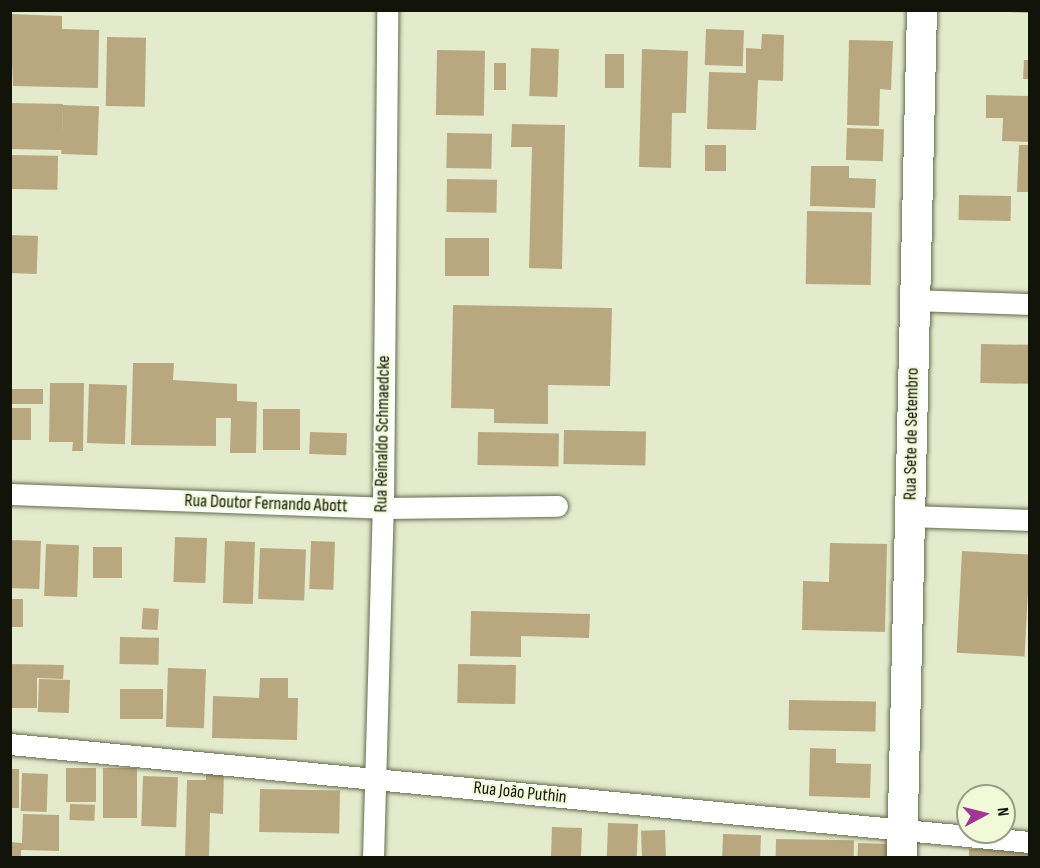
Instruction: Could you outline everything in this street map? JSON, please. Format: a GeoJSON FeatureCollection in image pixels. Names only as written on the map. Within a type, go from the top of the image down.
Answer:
{"type":"FeatureCollection","features":[{"type":"Feature","properties":{"kind":"main road","name":"Rua Sete de Setembro"},"geometry":{"type":"LineString","coordinates":[[903,844],[922,10]]}},
{"type":"Feature","properties":{"kind":"street","name":"Rua Reinaldo Schmaedcke"},"geometry":{"type":"LineString","coordinates":[[374,858],[383,508],[387,10]]}},
{"type":"Feature","properties":{"kind":"street"},"geometry":{"type":"LineString","coordinates":[[915,300],[1029,304]]}},
{"type":"Feature","properties":{"kind":"street","name":"Rua Doutor Fernando Abott"},"geometry":{"type":"LineString","coordinates":[[10,494],[383,508],[557,506]]}},
{"type":"Feature","properties":{"kind":"street"},"geometry":{"type":"LineString","coordinates":[[910,516],[1029,520]]}},
{"type":"Feature","properties":{"kind":"street","name":"Rua João Puthin"},"geometry":{"type":"LineString","coordinates":[[10,744],[376,779],[903,844],[1029,842]]}},
{"type":"Feature","properties":{"kind":"building"},"geometry":{"type":"Polygon","coordinates":[[[1010,10],[1030,10],[1030,13],[1010,12],[1010,10]]]}},
{"type":"Feature","properties":{"kind":"building"},"geometry":{"type":"Polygon","coordinates":[[[10,14],[62,16],[62,29],[99,30],[98,88],[13,86],[10,14]]]}},
{"type":"Feature","properties":{"kind":"building"},"geometry":{"type":"Polygon","coordinates":[[[706,29],[744,30],[743,66],[705,65],[706,29]]]}},
{"type":"Feature","properties":{"kind":"building"},"geometry":{"type":"Polygon","coordinates":[[[762,34],[784,35],[783,81],[758,80],[756,130],[707,129],[709,72],[746,73],[746,48],[761,49],[762,34]]]}},
{"type":"Feature","properties":{"kind":"building"},"geometry":{"type":"Polygon","coordinates":[[[107,37],[146,38],[145,107],[106,106],[107,37]]]}},
{"type":"Feature","properties":{"kind":"building"},"geometry":{"type":"Polygon","coordinates":[[[849,40],[893,41],[891,90],[880,89],[879,126],[847,125],[849,40]]]}},
{"type":"Feature","properties":{"kind":"building"},"geometry":{"type":"Polygon","coordinates":[[[531,48],[559,49],[557,97],[529,96],[531,48]]]}},
{"type":"Feature","properties":{"kind":"building"},"geometry":{"type":"Polygon","coordinates":[[[642,49],[688,51],[686,113],[672,113],[671,168],[639,167],[642,49]]]}},
{"type":"Feature","properties":{"kind":"building"},"geometry":{"type":"Polygon","coordinates":[[[437,50],[485,51],[484,116],[436,115],[437,50]]]}},
{"type":"Feature","properties":{"kind":"building"},"geometry":{"type":"Polygon","coordinates":[[[605,54],[624,54],[624,88],[605,88],[605,54]]]}},
{"type":"Feature","properties":{"kind":"building"},"geometry":{"type":"Polygon","coordinates":[[[1024,60],[1030,60],[1030,79],[1023,79],[1024,60]]]}},
{"type":"Feature","properties":{"kind":"building"},"geometry":{"type":"Polygon","coordinates":[[[494,63],[506,63],[506,90],[494,90],[494,63]]]}},
{"type":"Feature","properties":{"kind":"building"},"geometry":{"type":"Polygon","coordinates":[[[986,95],[1030,96],[1030,142],[1002,141],[1003,118],[986,118],[986,95]]]}},
{"type":"Feature","properties":{"kind":"building"},"geometry":{"type":"Polygon","coordinates":[[[10,103],[63,104],[62,150],[10,149],[10,103]]]}},
{"type":"Feature","properties":{"kind":"building"},"geometry":{"type":"Polygon","coordinates":[[[63,105],[99,106],[97,155],[61,154],[63,105]]]}},
{"type":"Feature","properties":{"kind":"building"},"geometry":{"type":"Polygon","coordinates":[[[512,124],[565,125],[562,269],[529,268],[532,147],[511,147],[512,124]]]}},
{"type":"Feature","properties":{"kind":"building"},"geometry":{"type":"Polygon","coordinates":[[[847,128],[884,129],[883,161],[846,160],[847,128]]]}},
{"type":"Feature","properties":{"kind":"building"},"geometry":{"type":"Polygon","coordinates":[[[447,133],[492,134],[491,169],[446,168],[447,133]]]}},
{"type":"Feature","properties":{"kind":"building"},"geometry":{"type":"Polygon","coordinates":[[[705,145],[726,145],[726,171],[705,171],[705,145]]]}},
{"type":"Feature","properties":{"kind":"building"},"geometry":{"type":"Polygon","coordinates":[[[1019,145],[1030,145],[1030,192],[1017,192],[1019,145]]]}},
{"type":"Feature","properties":{"kind":"building"},"geometry":{"type":"Polygon","coordinates":[[[10,155],[58,156],[57,190],[10,189],[10,155]]]}},
{"type":"Feature","properties":{"kind":"building"},"geometry":{"type":"Polygon","coordinates":[[[811,166],[849,166],[849,178],[876,179],[875,208],[810,206],[811,166]]]}},
{"type":"Feature","properties":{"kind":"building"},"geometry":{"type":"Polygon","coordinates":[[[447,179],[497,180],[496,213],[446,212],[447,179]]]}},
{"type":"Feature","properties":{"kind":"building"},"geometry":{"type":"Polygon","coordinates":[[[959,195],[1011,196],[1011,221],[959,220],[959,195]]]}},
{"type":"Feature","properties":{"kind":"building"},"geometry":{"type":"Polygon","coordinates":[[[807,211],[872,212],[871,285],[806,284],[807,211]]]}},
{"type":"Feature","properties":{"kind":"building"},"geometry":{"type":"Polygon","coordinates":[[[10,235],[38,236],[37,274],[10,273],[10,235]]]}},
{"type":"Feature","properties":{"kind":"building"},"geometry":{"type":"Polygon","coordinates":[[[445,238],[489,238],[489,276],[445,276],[445,238]]]}},
{"type":"Feature","properties":{"kind":"building"},"geometry":{"type":"Polygon","coordinates":[[[453,305],[612,308],[610,386],[548,385],[548,424],[494,423],[494,409],[451,408],[453,305]]]}},
{"type":"Feature","properties":{"kind":"building"},"geometry":{"type":"Polygon","coordinates":[[[981,344],[1030,345],[1029,384],[980,383],[981,344]]]}},
{"type":"Feature","properties":{"kind":"building"},"geometry":{"type":"Polygon","coordinates":[[[133,363],[174,363],[173,380],[237,384],[237,401],[257,402],[256,453],[230,453],[231,418],[216,418],[216,446],[131,445],[133,363]]]}},
{"type":"Feature","properties":{"kind":"building"},"geometry":{"type":"Polygon","coordinates":[[[50,383],[84,383],[83,451],[72,451],[73,442],[49,442],[50,383]]]}},
{"type":"Feature","properties":{"kind":"building"},"geometry":{"type":"Polygon","coordinates":[[[89,384],[127,385],[125,444],[87,443],[89,384]]]}},
{"type":"Feature","properties":{"kind":"building"},"geometry":{"type":"Polygon","coordinates":[[[10,389],[43,389],[43,404],[10,404],[10,389]]]}},
{"type":"Feature","properties":{"kind":"building"},"geometry":{"type":"Polygon","coordinates":[[[10,408],[31,408],[31,440],[10,440],[10,408]]]}},
{"type":"Feature","properties":{"kind":"building"},"geometry":{"type":"Polygon","coordinates":[[[263,409],[300,409],[300,450],[263,450],[263,409]]]}},
{"type":"Feature","properties":{"kind":"building"},"geometry":{"type":"Polygon","coordinates":[[[564,430],[646,431],[645,465],[563,464],[564,430]]]}},
{"type":"Feature","properties":{"kind":"building"},"geometry":{"type":"Polygon","coordinates":[[[310,432],[347,433],[346,455],[309,454],[310,432]]]}},
{"type":"Feature","properties":{"kind":"building"},"geometry":{"type":"Polygon","coordinates":[[[478,432],[559,433],[558,466],[477,465],[478,432]]]}},
{"type":"Feature","properties":{"kind":"building"},"geometry":{"type":"Polygon","coordinates":[[[175,537],[207,538],[205,583],[173,582],[175,537]]]}},
{"type":"Feature","properties":{"kind":"building"},"geometry":{"type":"Polygon","coordinates":[[[10,540],[41,541],[39,589],[10,588],[10,540]]]}},
{"type":"Feature","properties":{"kind":"building"},"geometry":{"type":"Polygon","coordinates":[[[225,541],[255,542],[253,604],[223,603],[225,541]]]}},
{"type":"Feature","properties":{"kind":"building"},"geometry":{"type":"Polygon","coordinates":[[[311,541],[335,542],[333,590],[309,589],[311,541]]]}},
{"type":"Feature","properties":{"kind":"building"},"geometry":{"type":"Polygon","coordinates":[[[830,543],[887,544],[885,632],[802,630],[803,581],[829,582],[830,543]]]}},
{"type":"Feature","properties":{"kind":"building"},"geometry":{"type":"Polygon","coordinates":[[[46,544],[79,545],[77,597],[44,596],[46,544]]]}},
{"type":"Feature","properties":{"kind":"building"},"geometry":{"type":"Polygon","coordinates":[[[93,547],[122,547],[122,578],[93,578],[93,547]]]}},
{"type":"Feature","properties":{"kind":"building"},"geometry":{"type":"Polygon","coordinates":[[[260,548],[306,550],[304,601],[258,599],[260,548]]]}},
{"type":"Feature","properties":{"kind":"building"},"geometry":{"type":"Polygon","coordinates":[[[962,551],[1030,555],[1025,656],[957,653],[962,551]]]}},
{"type":"Feature","properties":{"kind":"building"},"geometry":{"type":"Polygon","coordinates":[[[10,599],[23,599],[23,627],[10,627],[10,599]]]}},
{"type":"Feature","properties":{"kind":"building"},"geometry":{"type":"Polygon","coordinates":[[[143,608],[159,609],[157,630],[142,629],[143,608]]]}},
{"type":"Feature","properties":{"kind":"building"},"geometry":{"type":"Polygon","coordinates":[[[471,611],[590,614],[589,638],[521,636],[521,657],[470,656],[471,611]]]}},
{"type":"Feature","properties":{"kind":"building"},"geometry":{"type":"Polygon","coordinates":[[[120,637],[159,638],[159,665],[120,664],[120,637]]]}},
{"type":"Feature","properties":{"kind":"building"},"geometry":{"type":"Polygon","coordinates":[[[10,664],[64,665],[63,679],[37,678],[37,708],[10,708],[10,664]]]}},
{"type":"Feature","properties":{"kind":"building"},"geometry":{"type":"Polygon","coordinates":[[[458,664],[516,665],[515,704],[457,703],[458,664]]]}},
{"type":"Feature","properties":{"kind":"building"},"geometry":{"type":"Polygon","coordinates":[[[168,668],[206,669],[204,728],[166,727],[168,668]]]}},
{"type":"Feature","properties":{"kind":"building"},"geometry":{"type":"Polygon","coordinates":[[[260,678],[288,678],[288,698],[298,698],[297,740],[212,738],[213,696],[259,698],[260,678]]]}},
{"type":"Feature","properties":{"kind":"building"},"geometry":{"type":"Polygon","coordinates":[[[39,679],[70,680],[69,713],[38,712],[39,679]]]}},
{"type":"Feature","properties":{"kind":"building"},"geometry":{"type":"Polygon","coordinates":[[[120,689],[163,689],[163,719],[120,719],[120,689]]]}},
{"type":"Feature","properties":{"kind":"building"},"geometry":{"type":"Polygon","coordinates":[[[789,700],[876,702],[875,732],[788,730],[789,700]]]}},
{"type":"Feature","properties":{"kind":"building"},"geometry":{"type":"Polygon","coordinates":[[[810,748],[836,749],[836,763],[871,764],[870,798],[809,796],[810,748]]]}},
{"type":"Feature","properties":{"kind":"building"},"geometry":{"type":"Polygon","coordinates":[[[66,768],[96,768],[96,802],[66,802],[66,768]]]}},
{"type":"Feature","properties":{"kind":"building"},"geometry":{"type":"Polygon","coordinates":[[[103,768],[137,768],[137,818],[103,818],[103,768]]]}},
{"type":"Feature","properties":{"kind":"building"},"geometry":{"type":"Polygon","coordinates":[[[206,768],[224,768],[223,814],[210,813],[209,858],[185,858],[187,780],[206,780],[206,768]]]}},
{"type":"Feature","properties":{"kind":"building"},"geometry":{"type":"Polygon","coordinates":[[[10,769],[19,769],[19,808],[10,808],[10,769]]]}},
{"type":"Feature","properties":{"kind":"building"},"geometry":{"type":"Polygon","coordinates":[[[22,773],[48,774],[47,812],[21,811],[22,773]]]}},
{"type":"Feature","properties":{"kind":"building"},"geometry":{"type":"Polygon","coordinates":[[[143,776],[178,777],[176,827],[141,826],[143,776]]]}},
{"type":"Feature","properties":{"kind":"building"},"geometry":{"type":"Polygon","coordinates":[[[260,789],[340,790],[339,833],[259,832],[260,789]]]}},
{"type":"Feature","properties":{"kind":"building"},"geometry":{"type":"Polygon","coordinates":[[[70,804],[95,805],[94,821],[69,820],[70,804]]]}},
{"type":"Feature","properties":{"kind":"building"},"geometry":{"type":"Polygon","coordinates":[[[23,814],[59,815],[59,851],[21,850],[21,858],[10,858],[10,842],[22,843],[23,814]]]}},
{"type":"Feature","properties":{"kind":"building"},"geometry":{"type":"Polygon","coordinates":[[[608,823],[638,824],[637,858],[607,858],[608,823]]]}},
{"type":"Feature","properties":{"kind":"building"},"geometry":{"type":"Polygon","coordinates":[[[552,827],[582,828],[581,858],[551,858],[552,827]]]}},
{"type":"Feature","properties":{"kind":"building"},"geometry":{"type":"Polygon","coordinates":[[[665,830],[666,858],[642,858],[641,831],[665,830]]]}},
{"type":"Feature","properties":{"kind":"building"},"geometry":{"type":"Polygon","coordinates":[[[723,834],[761,835],[760,858],[722,858],[723,834]]]}},
{"type":"Feature","properties":{"kind":"building"},"geometry":{"type":"Polygon","coordinates":[[[776,839],[854,840],[854,858],[776,858],[776,839]]]}},
{"type":"Feature","properties":{"kind":"building"},"geometry":{"type":"Polygon","coordinates":[[[858,843],[888,844],[887,858],[857,858],[858,843]]]}},
{"type":"Feature","properties":{"kind":"building"},"geometry":{"type":"Polygon","coordinates":[[[969,849],[1030,850],[1030,858],[969,858],[969,849]]]}}]}
